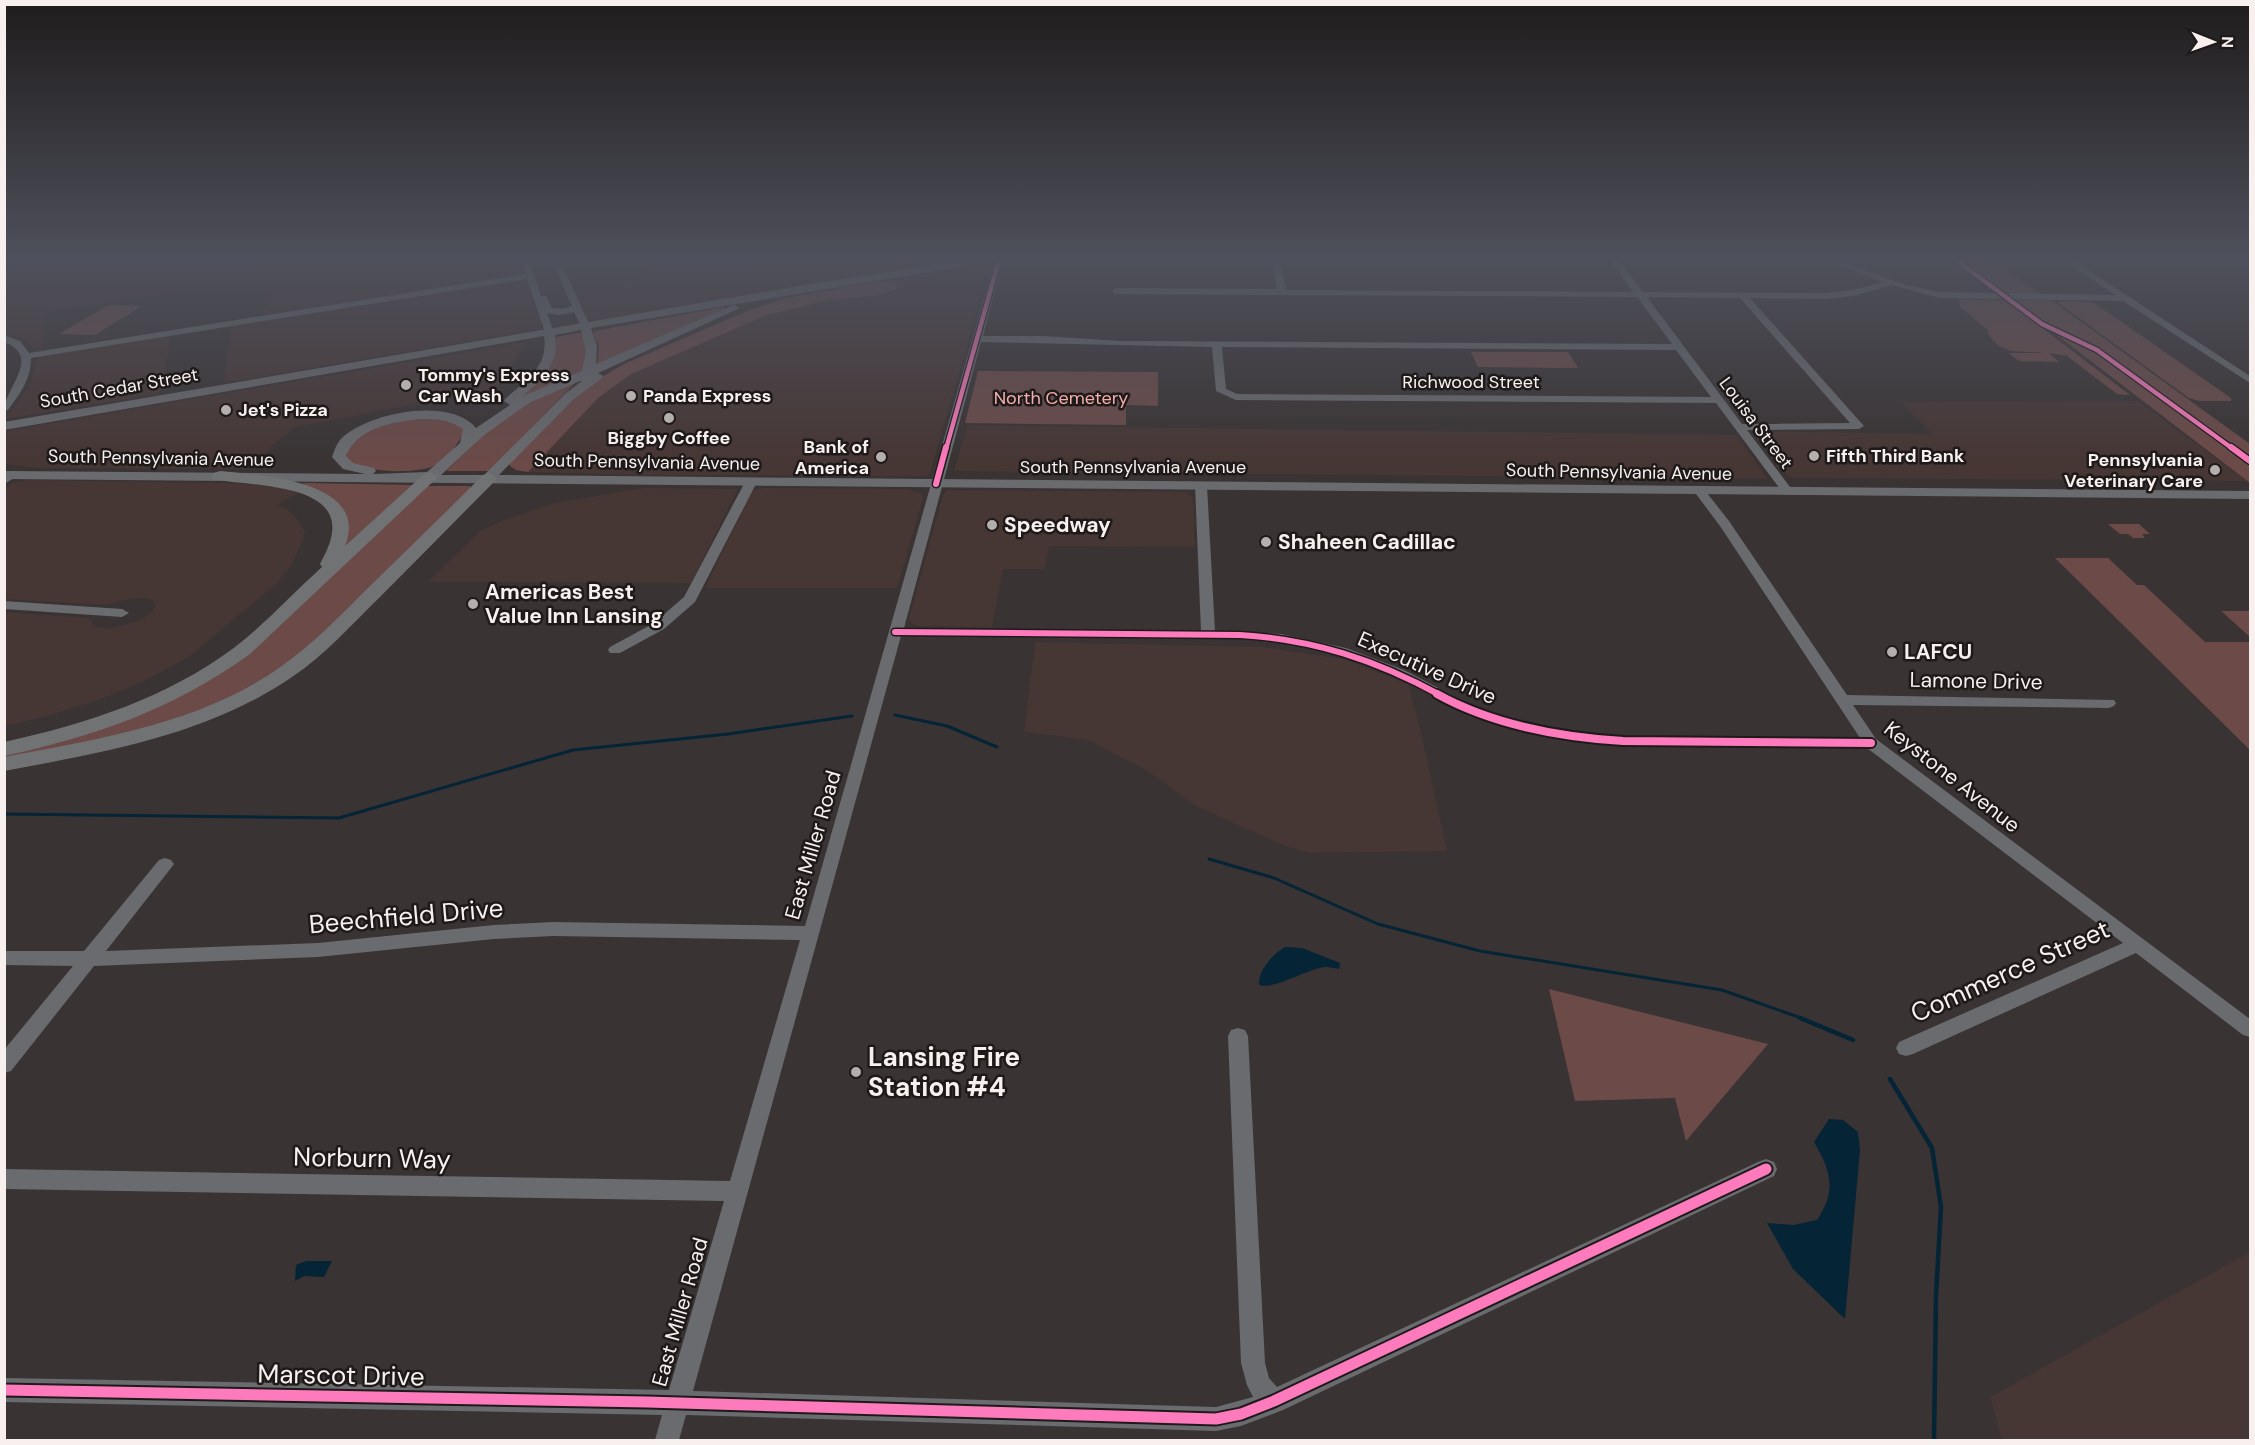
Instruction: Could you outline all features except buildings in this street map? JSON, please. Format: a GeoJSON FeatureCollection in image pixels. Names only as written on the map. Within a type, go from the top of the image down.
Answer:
{"type":"FeatureCollection","features":[{"type":"Feature","properties":{"kind":"highway"},"geometry":{"type":"LineString","coordinates":[[220,476],[292,485],[321,497],[333,506],[341,517],[342,539],[320,579]]}},
{"type":"Feature","properties":{"kind":"highway"},"geometry":{"type":"LineString","coordinates":[[4,749],[88,729],[152,705],[211,674],[243,650],[430,477]]}},
{"type":"Feature","properties":{"kind":"highway"},"geometry":{"type":"LineString","coordinates":[[4,764],[112,743],[178,725],[230,704],[273,681],[319,647],[489,478]]}},
{"type":"Feature","properties":{"kind":"main road","name":"South Cedar Street"},"geometry":{"type":"LineString","coordinates":[[4,426],[578,327]]}},
{"type":"Feature","properties":{"kind":"main road"},"geometry":{"type":"LineString","coordinates":[[489,478],[570,396],[588,372],[592,352],[585,327]]}},
{"type":"Feature","properties":{"kind":"main road"},"geometry":{"type":"LineString","coordinates":[[478,432],[525,400],[693,327]]}},
{"type":"Feature","properties":{"kind":"main road"},"geometry":{"type":"LineString","coordinates":[[570,396],[613,367],[701,327]]}},
{"type":"Feature","properties":{"kind":"main road"},"geometry":{"type":"LineString","coordinates":[[466,444],[470,430],[465,422],[449,416],[422,414],[371,426],[349,439],[339,452],[341,461],[354,468],[430,477],[466,444],[546,365],[553,349],[549,333]]}},
{"type":"Feature","properties":{"kind":"main road","name":"South Pennsylvania Avenue"},"geometry":{"type":"LineString","coordinates":[[7,475],[2250,495]]}},
{"type":"Feature","properties":{"kind":"street"},"geometry":{"type":"LineString","coordinates":[[26,356],[216,327]]}},
{"type":"Feature","properties":{"kind":"street"},"geometry":{"type":"LineString","coordinates":[[547,327],[549,333]]}},
{"type":"Feature","properties":{"kind":"street","name":"East Miller Road"},"geometry":{"type":"LineString","coordinates":[[667,1440],[979,327]]}},
{"type":"Feature","properties":{"kind":"street","name":"Louisa Street"},"geometry":{"type":"LineString","coordinates":[[1663,327],[1787,491]]}},
{"type":"Feature","properties":{"kind":"street"},"geometry":{"type":"LineString","coordinates":[[1738,427],[1857,428],[1859,424],[1771,327]]}},
{"type":"Feature","properties":{"kind":"street"},"geometry":{"type":"LineString","coordinates":[[2171,327],[2249,378]]}},
{"type":"Feature","properties":{"kind":"street"},"geometry":{"type":"LineString","coordinates":[[4,338],[22,345],[26,356],[21,384],[4,408]]}},
{"type":"Feature","properties":{"kind":"street"},"geometry":{"type":"LineString","coordinates":[[976,339],[1043,339],[1120,344],[1678,347]]}},
{"type":"Feature","properties":{"kind":"street","name":"Richwood Street"},"geometry":{"type":"LineString","coordinates":[[1216,345],[1221,391],[1236,397],[1717,400]]}},
{"type":"Feature","properties":{"kind":"street"},"geometry":{"type":"LineString","coordinates":[[615,650],[659,626],[690,599],[751,482]]}},
{"type":"Feature","properties":{"kind":"street"},"geometry":{"type":"LineString","coordinates":[[1201,486],[1208,635]]}},
{"type":"Feature","properties":{"kind":"street","name":"Keystone Avenue"},"geometry":{"type":"LineString","coordinates":[[1699,490],[1725,524],[1871,743],[2250,1029]]}},
{"type":"Feature","properties":{"kind":"street"},"geometry":{"type":"LineString","coordinates":[[4,605],[122,613]]}},
{"type":"Feature","properties":{"kind":"street","name":"Executive Drive"},"geometry":{"type":"LineString","coordinates":[[895,632],[1277,637],[1342,650],[1399,673],[1457,704],[1484,715],[1514,725],[1580,738],[1642,741],[1871,743]]}},
{"type":"Feature","properties":{"kind":"street","name":"Lamone Drive"},"geometry":{"type":"LineString","coordinates":[[1843,700],[2109,703]]}},
{"type":"Feature","properties":{"kind":"street"},"geometry":{"type":"LineString","coordinates":[[4,1065],[165,864]]}},
{"type":"Feature","properties":{"kind":"street","name":"Beechfield Drive"},"geometry":{"type":"LineString","coordinates":[[4,958],[88,959],[319,950],[488,932],[551,929],[639,928],[811,933]]}},
{"type":"Feature","properties":{"kind":"street","name":"Commerce Street"},"geometry":{"type":"LineString","coordinates":[[1905,1048],[2137,944]]}},
{"type":"Feature","properties":{"kind":"street"},"geometry":{"type":"LineString","coordinates":[[1238,1035],[1254,1363],[1259,1385],[1274,1401]]}},
{"type":"Feature","properties":{"kind":"street","name":"Marscot Drive"},"geometry":{"type":"LineString","coordinates":[[4,1390],[677,1403],[1216,1419],[1241,1414],[1274,1401],[1766,1168]]}},
{"type":"Feature","properties":{"kind":"street","name":"Norburn Way"},"geometry":{"type":"LineString","coordinates":[[4,1179],[738,1191]]}},
{"type":"Feature","properties":{"kind":"shaded area"},"geometry":{"type":"Polygon","coordinates":[[[5,327],[44,327],[42,351],[23,339],[5,334],[5,327]]]}},
{"type":"Feature","properties":{"kind":"shaded area"},"geometry":{"type":"Polygon","coordinates":[[[231,327],[541,327],[539,329],[224,383],[231,327]]]}},
{"type":"Feature","properties":{"kind":"shaded area"},"geometry":{"type":"Polygon","coordinates":[[[708,327],[972,327],[930,473],[926,476],[644,475],[528,472],[516,470],[510,466],[580,393],[614,369],[708,327]]]}},
{"type":"Feature","properties":{"kind":"shaded area"},"geometry":{"type":"Polygon","coordinates":[[[172,334],[160,394],[5,419],[29,387],[38,357],[172,334]]]}},
{"type":"Feature","properties":{"kind":"shaded area"},"geometry":{"type":"Polygon","coordinates":[[[526,342],[495,389],[295,427],[245,469],[34,468],[5,464],[5,431],[526,342]]]}},
{"type":"Feature","properties":{"kind":"shaded area"},"geometry":{"type":"Polygon","coordinates":[[[2138,401],[2247,481],[1790,478],[1753,431],[1933,434],[1900,402],[2138,401]]]}},
{"type":"Feature","properties":{"kind":"shaded area"},"geometry":{"type":"Polygon","coordinates":[[[967,425],[1737,435],[1768,479],[954,471],[967,425]]]}},
{"type":"Feature","properties":{"kind":"shaded area"},"geometry":{"type":"Polygon","coordinates":[[[27,480],[234,483],[273,486],[300,492],[277,505],[288,510],[297,519],[305,532],[304,538],[293,563],[275,585],[190,656],[145,681],[101,699],[52,715],[5,726],[4,612],[89,618],[95,626],[108,629],[139,621],[151,613],[156,605],[153,600],[146,598],[129,599],[106,605],[5,599],[5,488],[13,483],[27,480]]]}},
{"type":"Feature","properties":{"kind":"shaded area"},"geometry":{"type":"Polygon","coordinates":[[[644,488],[738,489],[691,583],[428,582],[480,531],[502,521],[555,503],[644,488]]]}},
{"type":"Feature","properties":{"kind":"shaded area"},"geometry":{"type":"Polygon","coordinates":[[[763,488],[908,489],[921,493],[923,499],[897,588],[705,588],[751,493],[763,488]]]}},
{"type":"Feature","properties":{"kind":"shaded area"},"geometry":{"type":"Polygon","coordinates":[[[947,490],[1185,492],[1193,497],[1195,547],[1049,546],[1045,569],[1003,569],[992,627],[917,626],[911,623],[909,618],[943,495],[947,490]]]}},
{"type":"Feature","properties":{"kind":"shaded area"},"geometry":{"type":"Polygon","coordinates":[[[1035,642],[1263,647],[1344,659],[1408,684],[1447,851],[1308,853],[1278,843],[1196,806],[1148,771],[1088,740],[1024,732],[1035,642]]]}},
{"type":"Feature","properties":{"kind":"shaded area"},"geometry":{"type":"Polygon","coordinates":[[[2248,1253],[2250,1256],[2250,1440],[2002,1440],[1990,1397],[2248,1253]]]}},
{"type":"Feature","properties":{"kind":"green space"},"geometry":{"type":"Polygon","coordinates":[[[70,327],[107,327],[95,335],[59,334],[70,327]]]}},
{"type":"Feature","properties":{"kind":"green space"},"geometry":{"type":"Polygon","coordinates":[[[614,327],[683,327],[597,365],[599,346],[593,334],[595,331],[614,327]]]}},
{"type":"Feature","properties":{"kind":"green space"},"geometry":{"type":"Polygon","coordinates":[[[709,327],[738,327],[631,374],[598,398],[528,472],[516,470],[510,466],[510,463],[580,393],[624,364],[709,327]]]}},
{"type":"Feature","properties":{"kind":"green space"},"geometry":{"type":"Polygon","coordinates":[[[1985,327],[2042,327],[2130,395],[2117,394],[2067,356],[2049,353],[2059,362],[2019,361],[2009,353],[2045,353],[2005,349],[1993,340],[1987,332],[1989,331],[1985,327]]]}},
{"type":"Feature","properties":{"kind":"green space"},"geometry":{"type":"Polygon","coordinates":[[[2047,327],[2089,327],[2250,444],[2250,483],[2047,327]]]}},
{"type":"Feature","properties":{"kind":"green space"},"geometry":{"type":"Polygon","coordinates":[[[2092,327],[2130,327],[2231,398],[2231,401],[2199,401],[2189,398],[2092,327]]]}},
{"type":"Feature","properties":{"kind":"green space"},"geometry":{"type":"Polygon","coordinates":[[[582,333],[587,351],[583,371],[516,403],[549,365],[553,357],[556,337],[582,333]]]}},
{"type":"Feature","properties":{"kind":"green space"},"geometry":{"type":"Polygon","coordinates":[[[1471,352],[1568,352],[1578,368],[1478,367],[1471,352]]]}},
{"type":"Feature","properties":{"kind":"green space","name":"North Cemetery"},"geometry":{"type":"Polygon","coordinates":[[[978,371],[1158,372],[1158,406],[1126,405],[1126,425],[965,423],[978,371]]]}},
{"type":"Feature","properties":{"kind":"green space"},"geometry":{"type":"Polygon","coordinates":[[[576,382],[489,471],[446,471],[490,428],[526,403],[576,382]]]}},
{"type":"Feature","properties":{"kind":"green space"},"geometry":{"type":"Polygon","coordinates":[[[414,418],[447,419],[464,429],[460,440],[447,456],[431,467],[423,469],[387,471],[362,467],[346,458],[354,440],[362,434],[383,425],[414,418]]]}},
{"type":"Feature","properties":{"kind":"green space"},"geometry":{"type":"Polygon","coordinates":[[[300,484],[413,485],[344,547],[347,533],[343,514],[330,501],[300,484]]]}},
{"type":"Feature","properties":{"kind":"green space"},"geometry":{"type":"Polygon","coordinates":[[[426,486],[470,486],[471,489],[316,641],[290,663],[233,697],[155,728],[5,759],[5,754],[190,691],[426,486]]]}},
{"type":"Feature","properties":{"kind":"green space"},"geometry":{"type":"Polygon","coordinates":[[[2108,524],[2139,524],[2150,534],[2142,534],[2145,538],[2133,538],[2128,534],[2120,534],[2108,524]]]}},
{"type":"Feature","properties":{"kind":"green space"},"geometry":{"type":"Polygon","coordinates":[[[2055,558],[2108,558],[2137,585],[2144,585],[2205,642],[2250,642],[2250,750],[2055,558]]]}},
{"type":"Feature","properties":{"kind":"green space"},"geometry":{"type":"Polygon","coordinates":[[[2221,611],[2250,611],[2250,637],[2221,611]]]}},
{"type":"Feature","properties":{"kind":"green space"},"geometry":{"type":"Polygon","coordinates":[[[1549,989],[1768,1044],[1686,1141],[1675,1098],[1575,1101],[1549,989]]]}},
{"type":"Feature","properties":{"kind":"water"},"geometry":{"type":"Polygon","coordinates":[[[1285,947],[1302,948],[1340,963],[1339,969],[1325,967],[1273,985],[1259,985],[1259,979],[1267,963],[1285,947]]]}},
{"type":"Feature","properties":{"kind":"water"},"geometry":{"type":"Polygon","coordinates":[[[1829,1119],[1843,1120],[1858,1132],[1860,1150],[1845,1319],[1793,1269],[1767,1223],[1793,1225],[1817,1220],[1823,1210],[1829,1190],[1828,1172],[1814,1142],[1829,1119]]]}},
{"type":"Feature","properties":{"kind":"water"},"geometry":{"type":"Polygon","coordinates":[[[306,1261],[332,1261],[324,1277],[304,1276],[295,1281],[296,1265],[306,1261]]]}},
{"type":"Feature","properties":{"kind":"waterway"},"geometry":{"type":"LineString","coordinates":[[895,715],[947,726],[997,747]]}},
{"type":"Feature","properties":{"kind":"waterway"},"geometry":{"type":"LineString","coordinates":[[4,814],[339,818],[573,750],[728,734],[852,716]]}},
{"type":"Feature","properties":{"kind":"waterway"},"geometry":{"type":"LineString","coordinates":[[1209,859],[1274,878],[1378,924],[1480,951],[1722,990],[1804,1019]]}},
{"type":"Feature","properties":{"kind":"waterway"},"geometry":{"type":"LineString","coordinates":[[1800,1018],[1853,1040]]}},
{"type":"Feature","properties":{"kind":"waterway"},"geometry":{"type":"LineString","coordinates":[[1890,1079],[1932,1148],[1941,1207],[1936,1295],[1934,1440]]}},
{"type":"Feature","properties":{"kind":"cycle path"},"geometry":{"type":"LineString","coordinates":[[936,484],[980,327]]}},
{"type":"Feature","properties":{"kind":"cycle path"},"geometry":{"type":"LineString","coordinates":[[2049,327],[2097,350],[2250,461]]}},
{"type":"Feature","properties":{"kind":"cycle path"},"geometry":{"type":"LineString","coordinates":[[895,632],[1261,636],[1341,651],[1399,673],[1468,709],[1505,722],[1563,735],[1623,741],[1871,743]]}},
{"type":"Feature","properties":{"kind":"cycle path"},"geometry":{"type":"LineString","coordinates":[[4,1390],[647,1402],[1216,1419],[1241,1414],[1274,1401],[1766,1169]]}},
{"type":"Feature","properties":{"kind":"place","name":"Tommy's Express Car Wash"},"geometry":{"type":"Point","coordinates":[406,385]}},
{"type":"Feature","properties":{"kind":"place","name":"Panda Express"},"geometry":{"type":"Point","coordinates":[631,396]}},
{"type":"Feature","properties":{"kind":"place","name":"Jet's Pizza"},"geometry":{"type":"Point","coordinates":[226,410]}},
{"type":"Feature","properties":{"kind":"place","name":"Biggby Coffee"},"geometry":{"type":"Point","coordinates":[669,418]}},
{"type":"Feature","properties":{"kind":"place","name":"Fifth Third Bank"},"geometry":{"type":"Point","coordinates":[1814,456]}},
{"type":"Feature","properties":{"kind":"place","name":"Bank of America"},"geometry":{"type":"Point","coordinates":[881,457]}},
{"type":"Feature","properties":{"kind":"place","name":"Pennsylvania Veterinary Care"},"geometry":{"type":"Point","coordinates":[2215,470]}},
{"type":"Feature","properties":{"kind":"place","name":"Speedway"},"geometry":{"type":"Point","coordinates":[992,525]}},
{"type":"Feature","properties":{"kind":"place","name":"Shaheen Cadillac"},"geometry":{"type":"Point","coordinates":[1266,542]}},
{"type":"Feature","properties":{"kind":"place","name":"Americas Best Value Inn Lansing"},"geometry":{"type":"Point","coordinates":[473,604]}},
{"type":"Feature","properties":{"kind":"place","name":"LAFCU"},"geometry":{"type":"Point","coordinates":[1892,652]}},
{"type":"Feature","properties":{"kind":"place","name":"Lansing Fire Station #4"},"geometry":{"type":"Point","coordinates":[856,1072]}}]}
